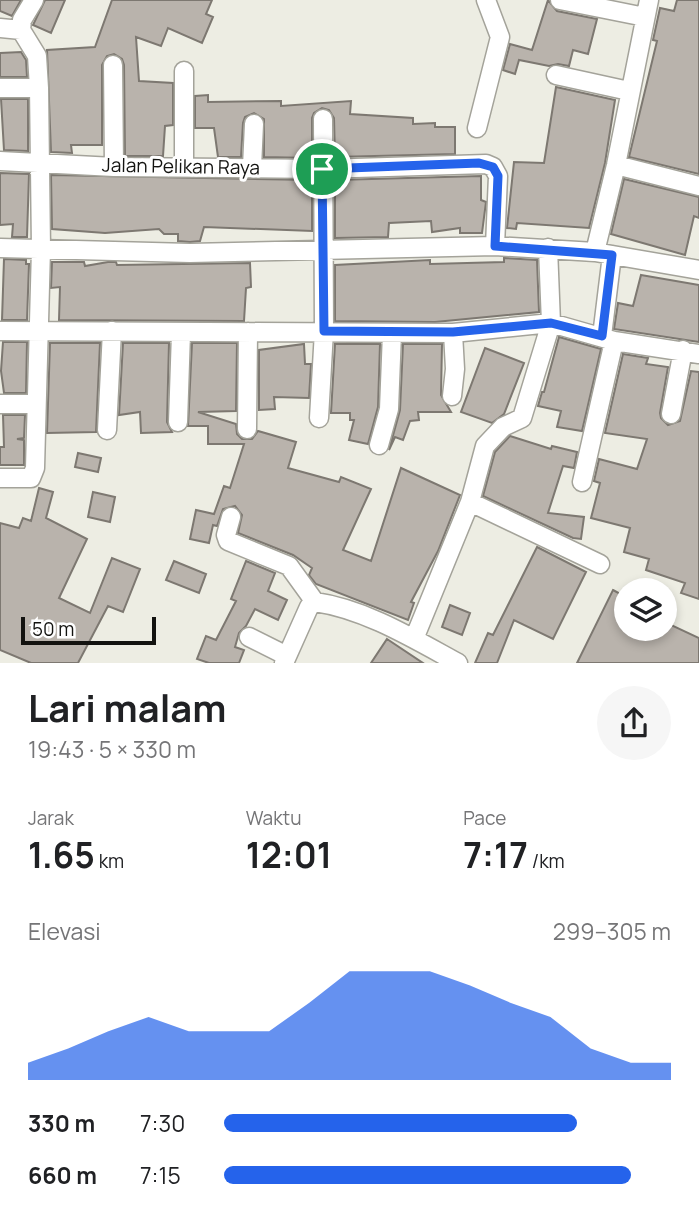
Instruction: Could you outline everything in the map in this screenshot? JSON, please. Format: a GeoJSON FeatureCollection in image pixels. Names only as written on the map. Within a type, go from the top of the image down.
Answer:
{"type":"FeatureCollection","features":[{"type":"Feature","properties":{"kind":"street"},"geometry":{"type":"LineString","coordinates":[[0,478],[33,476],[41,249],[39,88],[37,56],[21,30],[22,20],[34,0]]}},
{"type":"Feature","properties":{"kind":"street"},"geometry":{"type":"LineString","coordinates":[[477,128],[500,37],[486,0]]}},
{"type":"Feature","properties":{"kind":"street"},"geometry":{"type":"LineString","coordinates":[[560,0],[647,9],[629,91],[603,253],[608,339],[582,482]]}},
{"type":"Feature","properties":{"kind":"street"},"geometry":{"type":"LineString","coordinates":[[0,28],[21,30]]}},
{"type":"Feature","properties":{"kind":"street"},"geometry":{"type":"LineString","coordinates":[[113,65],[114,167]]}},
{"type":"Feature","properties":{"kind":"street"},"geometry":{"type":"LineString","coordinates":[[184,71],[184,165]]}},
{"type":"Feature","properties":{"kind":"street"},"geometry":{"type":"LineString","coordinates":[[556,75],[629,91]]}},
{"type":"Feature","properties":{"kind":"street"},"geometry":{"type":"LineString","coordinates":[[0,88],[39,88]]}},
{"type":"Feature","properties":{"kind":"street"},"geometry":{"type":"LineString","coordinates":[[319,418],[324,331],[323,119]]}},
{"type":"Feature","properties":{"kind":"street"},"geometry":{"type":"LineString","coordinates":[[252,167],[254,124]]}},
{"type":"Feature","properties":{"kind":"street","name":"Jalan Pelikan Raya"},"geometry":{"type":"LineString","coordinates":[[0,161],[40,161],[114,167],[184,165],[322,169],[479,163],[493,167],[498,176],[495,246]]}},
{"type":"Feature","properties":{"kind":"street"},"geometry":{"type":"LineString","coordinates":[[616,165],[698,182]]}},
{"type":"Feature","properties":{"kind":"street"},"geometry":{"type":"LineString","coordinates":[[0,248],[190,253],[495,246],[603,253],[699,270]]}},
{"type":"Feature","properties":{"kind":"street"},"geometry":{"type":"LineString","coordinates":[[414,639],[470,502],[485,446],[503,427],[522,418],[551,323],[548,248]]}},
{"type":"Feature","properties":{"kind":"street"},"geometry":{"type":"LineString","coordinates":[[0,331],[392,333],[453,332],[551,323],[608,339],[691,352],[671,414]]}},
{"type":"Feature","properties":{"kind":"street"},"geometry":{"type":"LineString","coordinates":[[107,430],[112,331]]}},
{"type":"Feature","properties":{"kind":"street"},"geometry":{"type":"LineString","coordinates":[[247,429],[248,332]]}},
{"type":"Feature","properties":{"kind":"street"},"geometry":{"type":"LineString","coordinates":[[452,396],[455,369],[453,332]]}},
{"type":"Feature","properties":{"kind":"street"},"geometry":{"type":"LineString","coordinates":[[178,422],[181,333]]}},
{"type":"Feature","properties":{"kind":"street"},"geometry":{"type":"LineString","coordinates":[[379,445],[389,409],[392,333]]}},
{"type":"Feature","properties":{"kind":"street"},"geometry":{"type":"LineString","coordinates":[[0,404],[36,404]]}},
{"type":"Feature","properties":{"kind":"street"},"geometry":{"type":"LineString","coordinates":[[470,502],[600,564]]}},
{"type":"Feature","properties":{"kind":"street"},"geometry":{"type":"LineString","coordinates":[[231,517],[226,535],[229,541],[289,566],[315,602],[340,607],[414,639],[458,663]]}},
{"type":"Feature","properties":{"kind":"street"},"geometry":{"type":"LineString","coordinates":[[249,637],[285,659],[309,607],[315,602]]}},
{"type":"Feature","properties":{"kind":"building"},"geometry":{"type":"Polygon","coordinates":[[[0,0],[21,0],[12,16],[0,11],[0,0]]]}},
{"type":"Feature","properties":{"kind":"building"},"geometry":{"type":"Polygon","coordinates":[[[45,0],[65,0],[51,33],[33,25],[45,0]]]}},
{"type":"Feature","properties":{"kind":"building"},"geometry":{"type":"Polygon","coordinates":[[[112,0],[212,0],[206,14],[213,17],[202,43],[168,28],[161,46],[136,37],[139,81],[173,83],[173,125],[165,126],[163,156],[125,156],[124,65],[122,59],[114,54],[107,56],[102,65],[102,145],[71,145],[72,153],[51,152],[47,50],[95,47],[112,0]]]}},
{"type":"Feature","properties":{"kind":"building"},"geometry":{"type":"Polygon","coordinates":[[[548,0],[557,11],[597,19],[588,54],[573,50],[569,66],[549,66],[519,60],[515,74],[503,70],[510,44],[532,50],[548,0]]]}},
{"type":"Feature","properties":{"kind":"building"},"geometry":{"type":"Polygon","coordinates":[[[677,0],[699,0],[699,174],[629,157],[657,41],[653,40],[660,8],[674,11],[677,0]]]}},
{"type":"Feature","properties":{"kind":"building"},"geometry":{"type":"Polygon","coordinates":[[[21,52],[26,60],[27,77],[0,77],[0,53],[21,52]]]}},
{"type":"Feature","properties":{"kind":"building"},"geometry":{"type":"Polygon","coordinates":[[[556,87],[615,100],[605,163],[589,228],[517,223],[516,229],[507,228],[514,162],[544,163],[556,87]]]}},
{"type":"Feature","properties":{"kind":"building"},"geometry":{"type":"Polygon","coordinates":[[[208,95],[208,102],[281,101],[281,106],[351,101],[350,114],[413,118],[413,124],[435,123],[435,127],[455,127],[455,154],[335,157],[334,118],[329,110],[322,108],[314,113],[312,118],[312,158],[264,157],[264,119],[254,113],[245,117],[243,123],[241,157],[218,157],[214,128],[195,128],[195,96],[208,95]]]}},
{"type":"Feature","properties":{"kind":"building"},"geometry":{"type":"Polygon","coordinates":[[[1,99],[28,99],[28,151],[4,150],[1,99]]]}},
{"type":"Feature","properties":{"kind":"building"},"geometry":{"type":"Polygon","coordinates":[[[0,173],[29,174],[27,237],[12,237],[13,224],[0,225],[0,173]]]}},
{"type":"Feature","properties":{"kind":"building"},"geometry":{"type":"Polygon","coordinates":[[[51,175],[312,180],[312,231],[204,227],[200,241],[190,242],[178,241],[178,234],[164,234],[159,229],[105,233],[52,229],[51,175]]]}},
{"type":"Feature","properties":{"kind":"building"},"geometry":{"type":"Polygon","coordinates":[[[481,176],[481,200],[486,202],[482,233],[460,233],[460,228],[432,232],[431,221],[389,223],[388,237],[335,238],[335,180],[481,176]]]}},
{"type":"Feature","properties":{"kind":"building"},"geometry":{"type":"Polygon","coordinates":[[[624,179],[699,197],[699,218],[694,216],[685,255],[611,234],[624,179]]]}},
{"type":"Feature","properties":{"kind":"building"},"geometry":{"type":"Polygon","coordinates":[[[504,258],[537,260],[539,312],[435,322],[335,321],[335,265],[430,260],[430,264],[504,262],[504,258]]]}},
{"type":"Feature","properties":{"kind":"building"},"geometry":{"type":"Polygon","coordinates":[[[4,259],[26,260],[26,264],[29,264],[27,320],[2,320],[4,259]]]}},
{"type":"Feature","properties":{"kind":"building"},"geometry":{"type":"Polygon","coordinates":[[[52,262],[84,262],[85,266],[108,262],[116,262],[117,265],[250,263],[251,287],[246,288],[244,321],[59,320],[60,287],[51,288],[52,262]]]}},
{"type":"Feature","properties":{"kind":"building"},"geometry":{"type":"Polygon","coordinates":[[[641,275],[699,285],[699,342],[614,329],[618,303],[633,306],[641,275]]]}},
{"type":"Feature","properties":{"kind":"building"},"geometry":{"type":"Polygon","coordinates":[[[559,337],[601,349],[582,431],[557,427],[561,411],[538,406],[559,337]]]}},
{"type":"Feature","properties":{"kind":"building"},"geometry":{"type":"Polygon","coordinates":[[[3,342],[27,342],[26,393],[4,393],[1,371],[3,342]]]}},
{"type":"Feature","properties":{"kind":"building"},"geometry":{"type":"Polygon","coordinates":[[[50,343],[100,343],[96,432],[47,433],[50,343]]]}},
{"type":"Feature","properties":{"kind":"building"},"geometry":{"type":"Polygon","coordinates":[[[123,343],[169,343],[167,422],[172,432],[141,433],[140,412],[119,415],[123,343]]]}},
{"type":"Feature","properties":{"kind":"building"},"geometry":{"type":"Polygon","coordinates":[[[192,343],[237,343],[236,411],[198,412],[236,424],[237,434],[242,439],[252,439],[258,431],[296,442],[288,468],[339,482],[341,477],[371,489],[343,550],[371,561],[401,468],[460,495],[438,551],[411,602],[414,603],[408,620],[316,584],[309,575],[312,568],[293,555],[238,533],[242,515],[235,506],[223,509],[217,526],[213,525],[209,543],[190,539],[196,510],[214,514],[224,486],[230,488],[244,444],[208,444],[208,426],[188,426],[192,343]]]}},
{"type":"Feature","properties":{"kind":"building"},"geometry":{"type":"Polygon","coordinates":[[[304,344],[305,364],[311,364],[309,398],[274,397],[275,409],[259,410],[259,350],[304,344]]]}},
{"type":"Feature","properties":{"kind":"building"},"geometry":{"type":"Polygon","coordinates":[[[335,344],[380,344],[378,407],[368,444],[349,440],[354,420],[350,420],[350,413],[331,413],[335,344]]]}},
{"type":"Feature","properties":{"kind":"building"},"geometry":{"type":"Polygon","coordinates":[[[403,344],[442,344],[441,395],[451,412],[418,412],[419,420],[410,421],[403,440],[395,437],[389,450],[400,410],[403,344]]]}},
{"type":"Feature","properties":{"kind":"building"},"geometry":{"type":"Polygon","coordinates":[[[485,348],[524,363],[504,414],[492,423],[461,412],[485,348]]]}},
{"type":"Feature","properties":{"kind":"building"},"geometry":{"type":"Polygon","coordinates":[[[623,354],[648,358],[646,364],[668,367],[660,413],[668,425],[680,421],[691,371],[699,372],[699,599],[681,593],[685,583],[677,578],[646,570],[649,559],[624,552],[630,528],[591,518],[600,483],[594,481],[599,459],[637,469],[647,439],[605,433],[623,354]]]}},
{"type":"Feature","properties":{"kind":"building"},"geometry":{"type":"Polygon","coordinates":[[[3,415],[25,415],[24,438],[17,439],[24,440],[24,465],[0,465],[0,447],[4,447],[3,415]]]}},
{"type":"Feature","properties":{"kind":"building"},"geometry":{"type":"Polygon","coordinates":[[[510,436],[551,449],[552,446],[577,452],[574,468],[563,466],[548,513],[584,517],[581,539],[573,538],[483,496],[495,452],[510,436]]]}},
{"type":"Feature","properties":{"kind":"building"},"geometry":{"type":"Polygon","coordinates":[[[78,453],[101,458],[98,472],[75,467],[78,453]]]}},
{"type":"Feature","properties":{"kind":"building"},"geometry":{"type":"Polygon","coordinates":[[[39,488],[53,492],[46,518],[87,539],[59,598],[90,613],[112,558],[140,569],[123,612],[108,606],[78,663],[31,663],[0,650],[0,523],[19,528],[23,518],[31,521],[39,488]]]}},
{"type":"Feature","properties":{"kind":"building"},"geometry":{"type":"Polygon","coordinates":[[[93,492],[115,497],[110,522],[88,517],[93,492]]]}},
{"type":"Feature","properties":{"kind":"building"},"geometry":{"type":"Polygon","coordinates":[[[537,547],[586,572],[553,639],[514,620],[497,663],[475,663],[488,633],[493,635],[537,547]]]}},
{"type":"Feature","properties":{"kind":"building"},"geometry":{"type":"Polygon","coordinates":[[[174,561],[206,574],[199,593],[166,580],[174,561]]]}},
{"type":"Feature","properties":{"kind":"building"},"geometry":{"type":"Polygon","coordinates":[[[246,561],[275,573],[268,591],[287,600],[278,620],[255,609],[239,633],[235,647],[244,650],[239,663],[209,663],[197,659],[206,636],[216,640],[236,601],[231,599],[246,561]]]}},
{"type":"Feature","properties":{"kind":"building"},"geometry":{"type":"Polygon","coordinates":[[[613,590],[614,641],[677,641],[677,628],[699,638],[699,663],[577,663],[613,590]]]}},
{"type":"Feature","properties":{"kind":"building"},"geometry":{"type":"Polygon","coordinates":[[[450,605],[470,613],[462,635],[442,627],[450,605]]]}},
{"type":"Feature","properties":{"kind":"building"},"geometry":{"type":"Polygon","coordinates":[[[387,639],[423,663],[371,663],[387,639]]]}},
{"type":"Feature","properties":{"kind":"route"},"geometry":{"type":"LineString","coordinates":[[479,163],[493,167],[498,176],[495,246],[612,255],[602,336],[551,323],[453,332],[324,331],[322,169],[479,163]]}}]}
